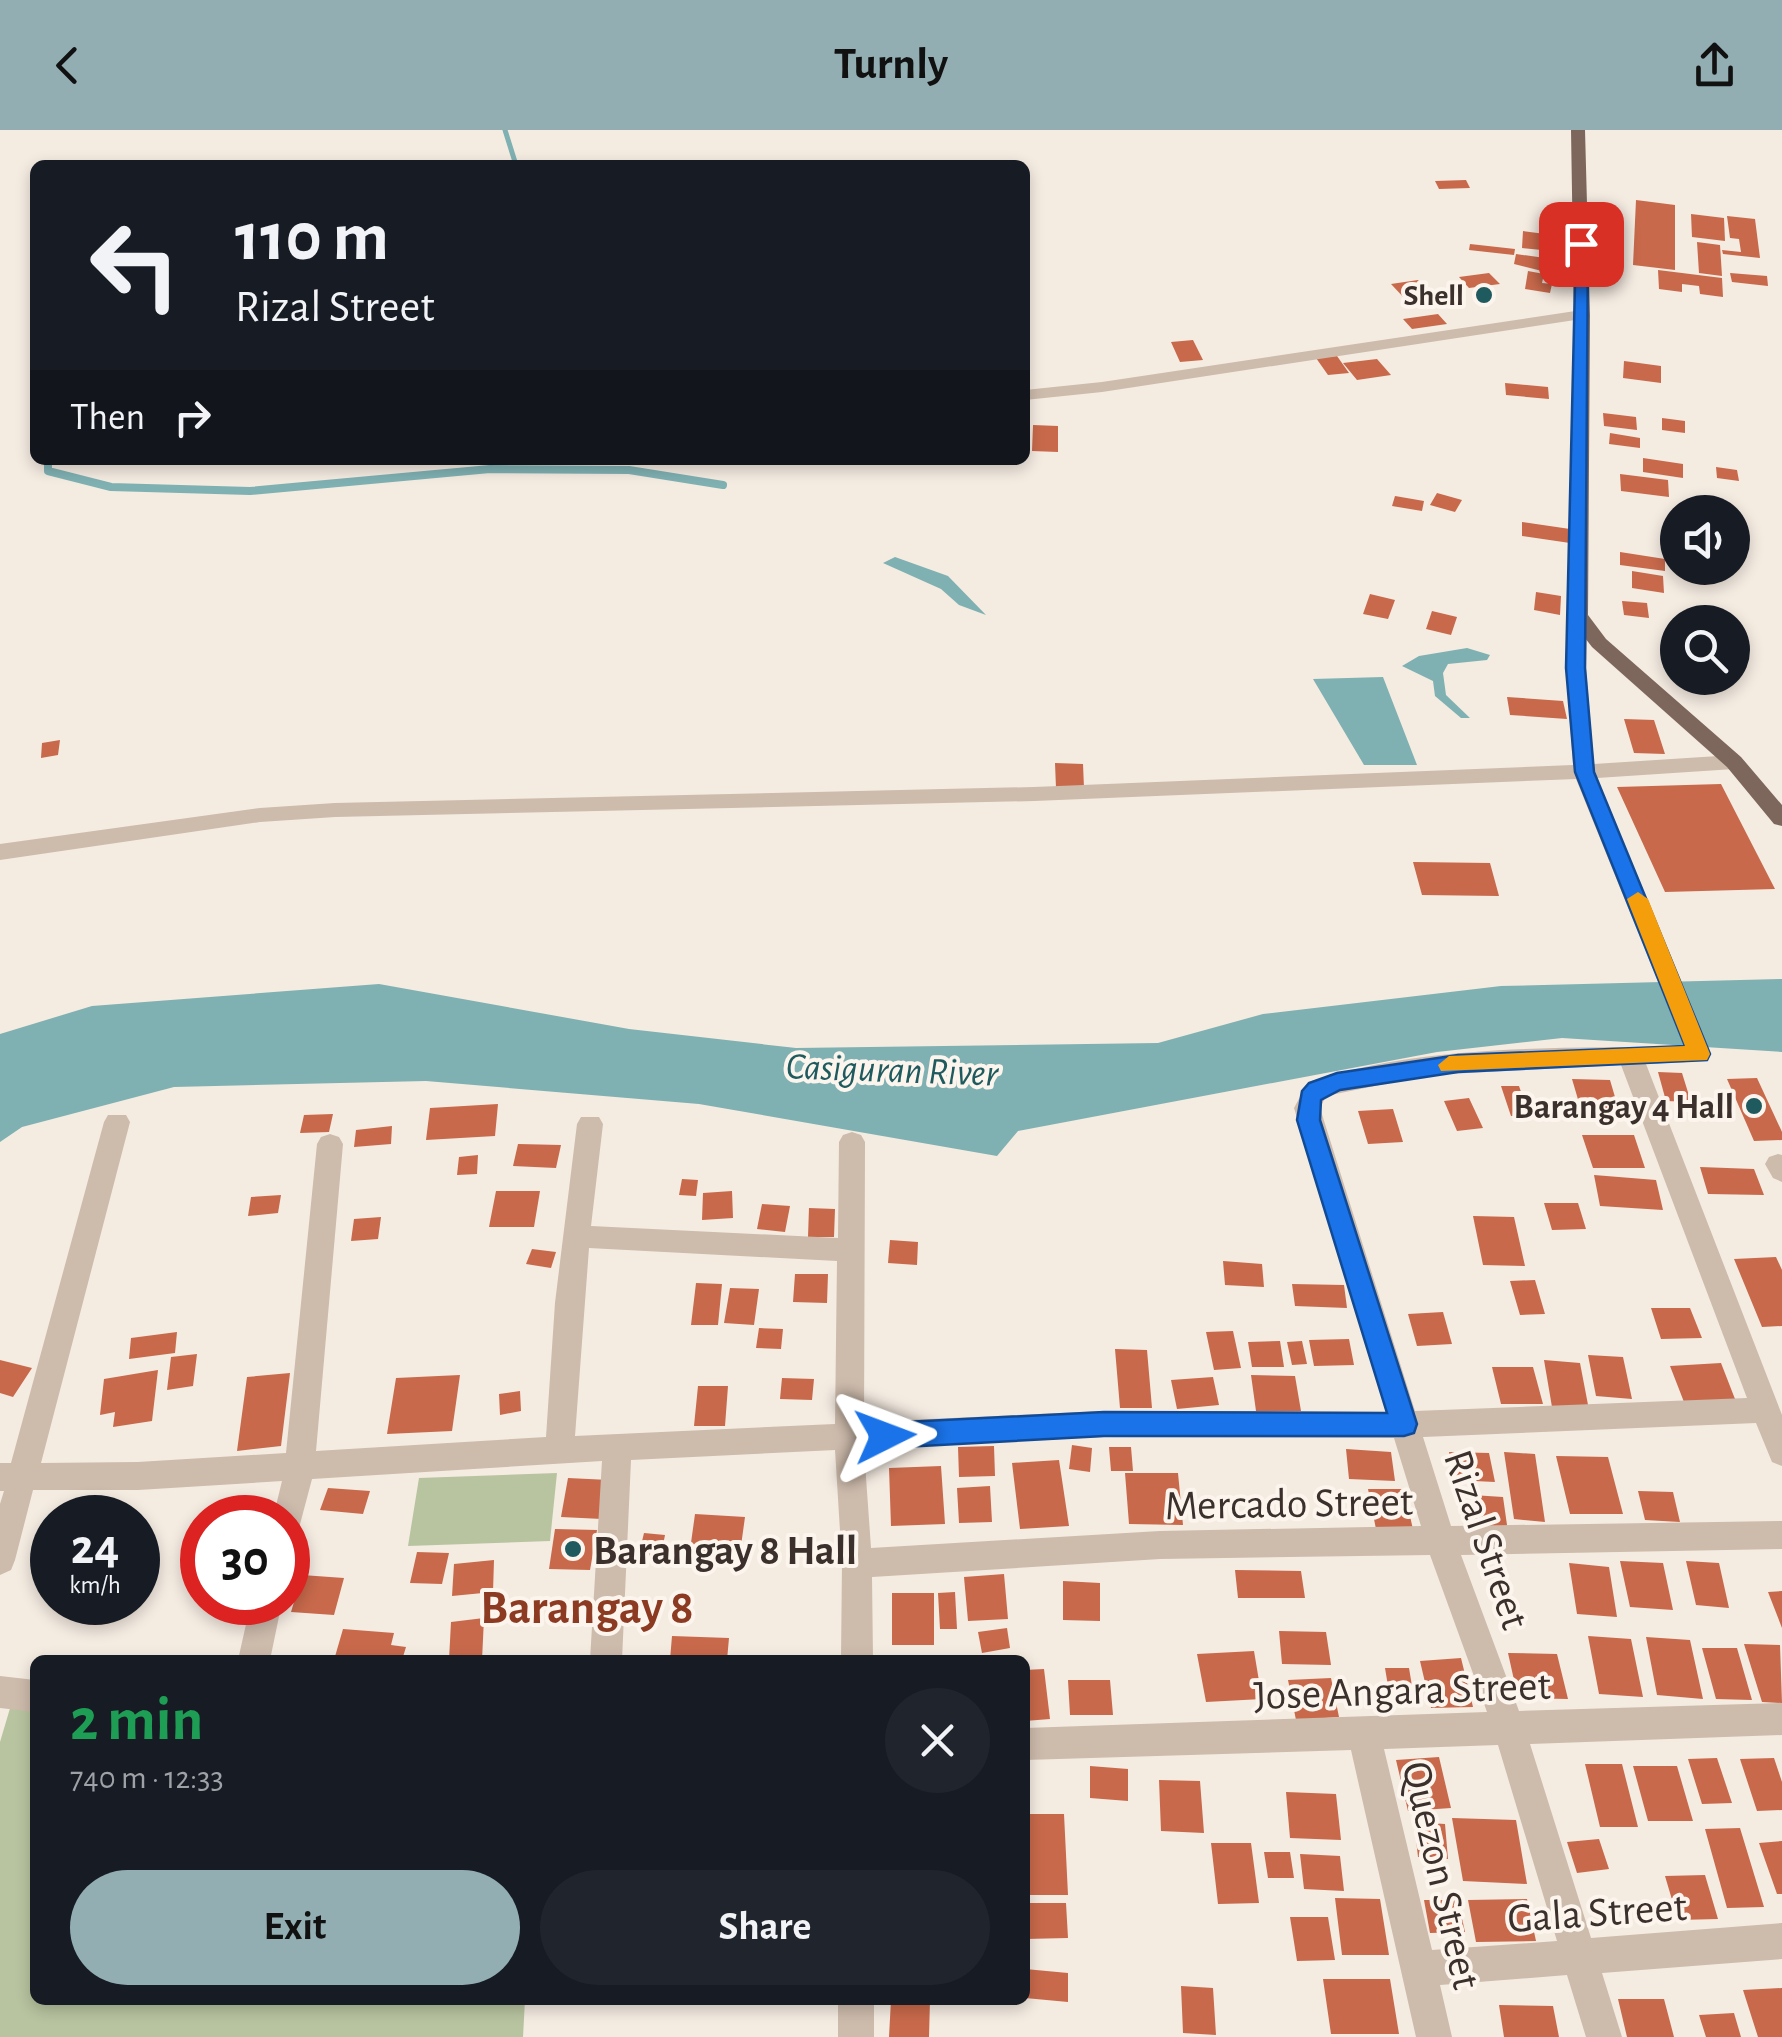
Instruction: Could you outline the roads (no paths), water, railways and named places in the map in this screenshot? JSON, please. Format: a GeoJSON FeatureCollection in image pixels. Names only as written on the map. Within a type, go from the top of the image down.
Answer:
{"type":"FeatureCollection","features":[{"type":"Feature","properties":{"kind":"main road"},"geometry":{"type":"LineString","coordinates":[[1578,130],[1582,316],[1578,616],[1599,644],[1734,762],[1782,819]]}},
{"type":"Feature","properties":{"kind":"street"},"geometry":{"type":"LineString","coordinates":[[1030,394],[1582,316]]}},
{"type":"Feature","properties":{"kind":"street"},"geometry":{"type":"LineString","coordinates":[[1578,616],[1576,668],[1584,772],[1698,1048],[1697,1056],[1630,1055],[1782,1453]]}},
{"type":"Feature","properties":{"kind":"street"},"geometry":{"type":"LineString","coordinates":[[0,852],[260,815],[335,810],[1108,792],[1734,762]]}},
{"type":"Feature","properties":{"kind":"street","name":"Rizal Street"},"geometry":{"type":"LineString","coordinates":[[1604,2037],[1509,1728],[1442,1542],[1309,1120],[1310,1098],[1317,1090],[1337,1082],[1458,1064],[1630,1055]]}},
{"type":"Feature","properties":{"kind":"street"},"geometry":{"type":"LineString","coordinates":[[0,1560],[11,1477],[117,1122]]}},
{"type":"Feature","properties":{"kind":"street"},"geometry":{"type":"LineString","coordinates":[[560,1450],[576,1236],[590,1124]]}},
{"type":"Feature","properties":{"kind":"street"},"geometry":{"type":"LineString","coordinates":[[852,1142],[849,1437],[857,1563],[857,1655]]}},
{"type":"Feature","properties":{"kind":"street"},"geometry":{"type":"LineString","coordinates":[[293,1495],[300,1466],[330,1144]]}},
{"type":"Feature","properties":{"kind":"street"},"geometry":{"type":"LineString","coordinates":[[576,1236],[851,1250]]}},
{"type":"Feature","properties":{"kind":"street"},"geometry":{"type":"LineString","coordinates":[[11,1477],[138,1476],[560,1450],[1104,1424],[1404,1424],[1765,1410]]}},
{"type":"Feature","properties":{"kind":"street"},"geometry":{"type":"LineString","coordinates":[[606,1655],[617,1447]]}},
{"type":"Feature","properties":{"kind":"street","name":"Mercado Street"},"geometry":{"type":"LineString","coordinates":[[857,1563],[1160,1545],[1782,1535]]}},
{"type":"Feature","properties":{"kind":"street"},"geometry":{"type":"LineString","coordinates":[[255,1655],[262,1625]]}},
{"type":"Feature","properties":{"kind":"street"},"geometry":{"type":"LineString","coordinates":[[0,1692],[30,1695]]}},
{"type":"Feature","properties":{"kind":"street","name":"Jose Angara Street"},"geometry":{"type":"LineString","coordinates":[[1030,1744],[1782,1720]]}},
{"type":"Feature","properties":{"kind":"street","name":"Quezon Street"},"geometry":{"type":"LineString","coordinates":[[1364,1734],[1434,2037]]}},
{"type":"Feature","properties":{"kind":"street","name":"Gala Street"},"geometry":{"type":"LineString","coordinates":[[1419,1969],[1782,1941]]}},
{"type":"Feature","properties":{"kind":"street"},"geometry":{"type":"LineString","coordinates":[[856,2005],[856,2037]]}},
{"type":"Feature","properties":{"kind":"water"},"geometry":{"type":"Polygon","coordinates":[[[895,557],[948,576],[986,615],[959,605],[941,589],[883,563],[895,557]]]}},
{"type":"Feature","properties":{"kind":"water"},"geometry":{"type":"Polygon","coordinates":[[[1467,648],[1490,655],[1487,660],[1448,664],[1443,673],[1446,695],[1470,718],[1461,718],[1435,696],[1433,681],[1402,666],[1419,656],[1467,648]]]}},
{"type":"Feature","properties":{"kind":"water"},"geometry":{"type":"Polygon","coordinates":[[[1383,677],[1417,765],[1364,765],[1313,679],[1383,677]]]}},
{"type":"Feature","properties":{"kind":"water","name":"Casiguran River"},"geometry":{"type":"Polygon","coordinates":[[[1782,979],[1782,1052],[1562,1038],[1437,1052],[1018,1131],[997,1156],[699,1104],[426,1081],[174,1087],[22,1127],[0,1142],[0,1034],[92,1006],[379,984],[629,1029],[796,1048],[1158,1043],[1263,1014],[1501,986],[1782,979]]]}},
{"type":"Feature","properties":{"kind":"waterway"},"geometry":{"type":"LineString","coordinates":[[505,130],[514,160]]}},
{"type":"Feature","properties":{"kind":"waterway"},"geometry":{"type":"LineString","coordinates":[[48,465],[48,471],[111,487],[250,491],[490,469],[629,470],[723,485]]}},
{"type":"Feature","properties":{"kind":"place","name":"Shell"},"geometry":{"type":"Point","coordinates":[1484,295]}},
{"type":"Feature","properties":{"kind":"place","name":"Barangay 4 Hall"},"geometry":{"type":"Point","coordinates":[1754,1106]}},
{"type":"Feature","properties":{"kind":"place","name":"Barangay 8 Hall"},"geometry":{"type":"Point","coordinates":[573,1549]}},
{"type":"Feature","properties":{"kind":"district","name":"Barangay 8"},"geometry":{"type":"Point","coordinates":[587,1606]}}]}
